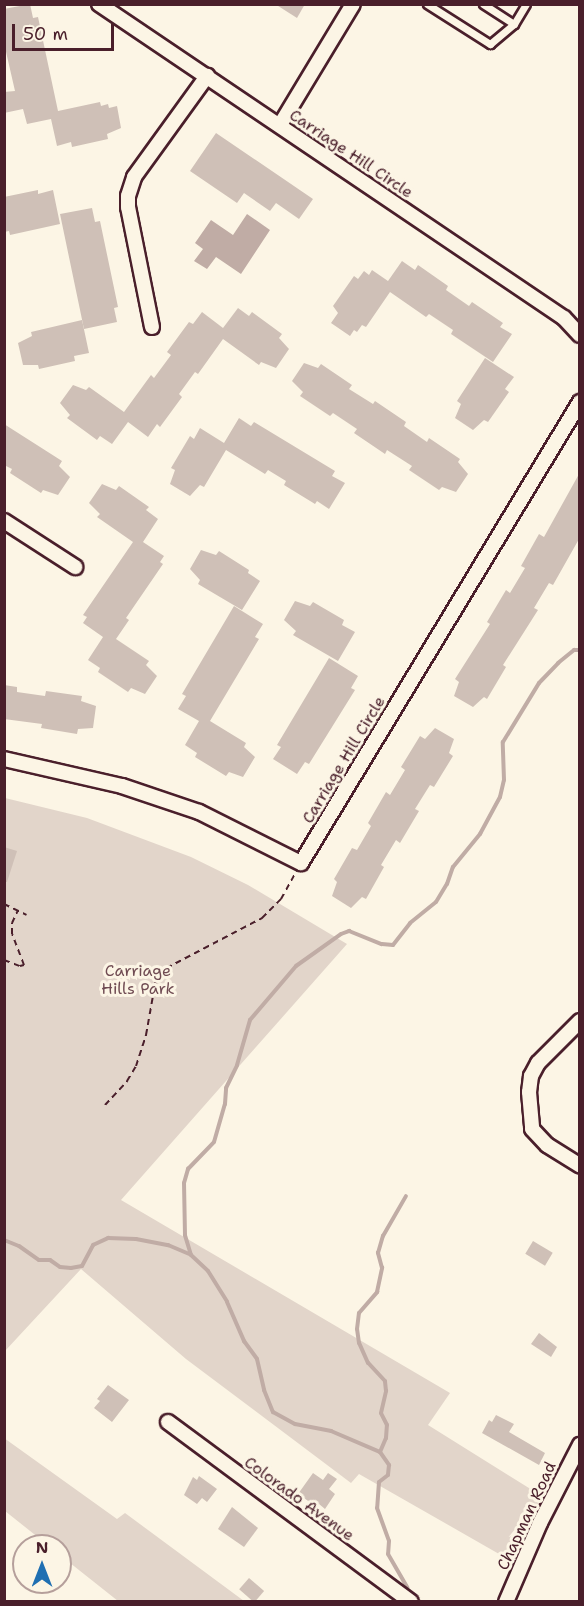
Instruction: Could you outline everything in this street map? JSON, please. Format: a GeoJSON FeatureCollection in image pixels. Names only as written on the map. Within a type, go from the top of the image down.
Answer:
{"type":"FeatureCollection","features":[{"type":"Feature","properties":{"kind":"street","name":"Carriage Hill Circle"},"geometry":{"type":"LineString","coordinates":[[99,4],[564,318],[579,335]]}},
{"type":"Feature","properties":{"kind":"street"},"geometry":{"type":"LineString","coordinates":[[280,125],[353,4]]}},
{"type":"Feature","properties":{"kind":"street"},"geometry":{"type":"LineString","coordinates":[[152,327],[128,207],[128,196],[134,177],[207,76]]}},
{"type":"Feature","properties":{"kind":"street","name":"Carriage Hill Circle"},"geometry":{"type":"LineString","coordinates":[[301,863],[579,402]]}},
{"type":"Feature","properties":{"kind":"street"},"geometry":{"type":"LineString","coordinates":[[4,521],[75,567]]}},
{"type":"Feature","properties":{"kind":"street"},"geometry":{"type":"LineString","coordinates":[[4,759],[122,786],[199,812],[301,863]]}},
{"type":"Feature","properties":{"kind":"street"},"geometry":{"type":"LineString","coordinates":[[579,1021],[538,1063],[531,1076],[529,1092],[532,1129],[547,1145],[579,1166]]}},
{"type":"Feature","properties":{"kind":"street","name":"Colorado Avenue"},"geometry":{"type":"LineString","coordinates":[[168,1422],[411,1602]]}},
{"type":"Feature","properties":{"kind":"street","name":"Chapman Road"},"geometry":{"type":"LineString","coordinates":[[506,1602],[540,1523],[579,1445]]}},
{"type":"Feature","properties":{"kind":"lane"},"geometry":{"type":"LineString","coordinates":[[427,4],[490,44],[514,24],[526,4]]}},
{"type":"Feature","properties":{"kind":"lane"},"geometry":{"type":"LineString","coordinates":[[483,4],[514,24]]}},
{"type":"Feature","properties":{"kind":"path"},"geometry":{"type":"LineString","coordinates":[[105,1105],[127,1081],[136,1066],[146,1035],[157,973],[262,918],[281,899],[301,863]]}},
{"type":"Feature","properties":{"kind":"path"},"geometry":{"type":"LineString","coordinates":[[4,904],[27,915]]}},
{"type":"Feature","properties":{"kind":"path"},"geometry":{"type":"LineString","coordinates":[[4,960],[20,966],[24,965],[12,934],[12,923],[18,910]]}},
{"type":"Feature","properties":{"kind":"green space","name":"Carriage Hills Park"},"geometry":{"type":"Polygon","coordinates":[[[5,798],[87,818],[191,857],[248,885],[347,944],[121,1200],[450,1393],[428,1425],[545,1498],[515,1563],[359,1474],[351,1483],[186,1359],[81,1269],[5,1351],[5,798]]]}},
{"type":"Feature","properties":{"kind":"green space"},"geometry":{"type":"Polygon","coordinates":[[[4,1438],[117,1519],[125,1513],[244,1601],[118,1601],[72,1565],[72,1534],[34,1534],[5,1511],[4,1438]]]}},
{"type":"Feature","properties":{"kind":"shaded area"},"geometry":{"type":"Polygon","coordinates":[[[247,214],[270,230],[241,274],[216,257],[207,269],[194,261],[203,249],[195,243],[211,220],[233,235],[247,214]]]}},
{"type":"Feature","properties":{"kind":"building"},"geometry":{"type":"Polygon","coordinates":[[[30,4],[33,18],[38,17],[58,111],[100,102],[101,106],[108,104],[109,108],[117,106],[121,128],[107,134],[108,139],[72,147],[71,142],[57,146],[51,119],[27,124],[23,109],[4,113],[4,92],[15,91],[4,43],[4,9],[30,4]]]}},
{"type":"Feature","properties":{"kind":"building"},"geometry":{"type":"Polygon","coordinates":[[[275,4],[305,4],[297,18],[275,4]]]}},
{"type":"Feature","properties":{"kind":"building"},"geometry":{"type":"Polygon","coordinates":[[[216,133],[313,199],[299,219],[276,203],[270,211],[244,193],[237,203],[190,171],[216,133]]]}},
{"type":"Feature","properties":{"kind":"building"},"geometry":{"type":"Polygon","coordinates":[[[38,190],[38,194],[53,190],[60,224],[10,235],[9,231],[4,232],[4,197],[38,190]]]}},
{"type":"Feature","properties":{"kind":"building"},"geometry":{"type":"Polygon","coordinates":[[[92,208],[95,222],[100,221],[118,307],[114,308],[117,322],[84,329],[60,214],[92,208]]]}},
{"type":"Feature","properties":{"kind":"building"},"geometry":{"type":"Polygon","coordinates":[[[402,261],[415,270],[418,265],[448,286],[446,290],[469,306],[472,302],[503,323],[500,327],[512,334],[493,362],[451,334],[453,330],[429,314],[426,317],[390,292],[366,327],[362,325],[350,336],[331,323],[338,313],[333,306],[354,276],[358,279],[364,271],[369,275],[372,270],[388,281],[402,261]]]}},
{"type":"Feature","properties":{"kind":"building"},"geometry":{"type":"Polygon","coordinates":[[[238,308],[249,316],[252,312],[282,334],[279,338],[289,349],[276,368],[261,362],[259,365],[223,339],[198,374],[195,372],[179,394],[182,397],[160,427],[157,424],[148,437],[128,422],[112,444],[100,436],[97,440],[67,418],[70,415],[60,403],[73,385],[86,390],[89,387],[124,412],[151,375],[154,378],[171,355],[167,352],[189,322],[193,324],[202,312],[223,328],[238,308]]]}},
{"type":"Feature","properties":{"kind":"building"},"geometry":{"type":"Polygon","coordinates":[[[82,320],[89,353],[74,356],[75,361],[39,369],[38,365],[23,365],[18,343],[32,336],[31,332],[82,320]]]}},
{"type":"Feature","properties":{"kind":"building"},"geometry":{"type":"Polygon","coordinates":[[[485,358],[514,377],[505,389],[509,392],[488,422],[484,420],[473,430],[455,418],[461,404],[457,401],[485,358]]]}},
{"type":"Feature","properties":{"kind":"building"},"geometry":{"type":"Polygon","coordinates":[[[304,363],[318,368],[321,364],[352,385],[349,389],[373,404],[375,401],[406,422],[404,426],[427,442],[429,438],[460,459],[458,462],[468,474],[456,492],[442,487],[439,490],[409,470],[412,466],[387,450],[385,454],[354,433],[357,429],[333,413],[330,416],[300,396],[303,392],[292,381],[304,363]]]}},
{"type":"Feature","properties":{"kind":"building"},"geometry":{"type":"Polygon","coordinates":[[[239,418],[251,426],[254,422],[335,471],[332,476],[345,483],[329,509],[317,501],[315,504],[284,485],[286,481],[268,470],[265,474],[226,450],[204,487],[200,485],[190,496],[170,484],[175,470],[171,468],[190,436],[194,439],[200,428],[224,443],[239,418]]]}},
{"type":"Feature","properties":{"kind":"building"},"geometry":{"type":"Polygon","coordinates":[[[4,424],[62,461],[59,466],[70,477],[58,495],[43,490],[41,493],[10,473],[12,469],[4,465],[4,424]]]}},
{"type":"Feature","properties":{"kind":"building"},"geometry":{"type":"Polygon","coordinates":[[[579,474],[579,539],[553,585],[549,583],[534,608],[538,610],[503,665],[506,667],[487,699],[484,697],[473,707],[454,696],[459,682],[455,679],[490,624],[487,622],[506,590],[510,593],[525,568],[521,566],[539,534],[544,537],[579,474]]]}},
{"type":"Feature","properties":{"kind":"building"},"geometry":{"type":"Polygon","coordinates":[[[102,484],[116,490],[119,486],[149,507],[146,510],[158,519],[143,542],[164,556],[160,562],[163,564],[126,618],[129,620],[116,639],[149,661],[146,665],[157,676],[145,694],[131,688],[128,692],[98,672],[100,668],[88,660],[103,637],[83,623],[87,617],[83,615],[133,542],[97,517],[100,514],[89,503],[102,484]]]}},
{"type":"Feature","properties":{"kind":"building"},"geometry":{"type":"Polygon","coordinates":[[[201,550],[216,555],[219,551],[249,570],[248,573],[260,581],[242,610],[198,584],[200,580],[190,569],[201,550]]]}},
{"type":"Feature","properties":{"kind":"building"},"geometry":{"type":"Polygon","coordinates":[[[295,601],[310,606],[313,602],[344,620],[342,625],[355,632],[338,661],[293,635],[296,631],[284,620],[295,601]]]}},
{"type":"Feature","properties":{"kind":"building"},"geometry":{"type":"Polygon","coordinates":[[[234,606],[263,624],[255,637],[259,639],[210,721],[246,743],[244,747],[255,757],[243,777],[229,772],[226,776],[195,757],[197,753],[185,745],[199,721],[178,709],[186,696],[182,694],[234,606]]]}},
{"type":"Feature","properties":{"kind":"building"},"geometry":{"type":"Polygon","coordinates":[[[329,658],[358,676],[351,688],[355,690],[309,764],[305,762],[297,774],[273,759],[281,747],[277,745],[329,658]]]}},
{"type":"Feature","properties":{"kind":"building"},"geometry":{"type":"Polygon","coordinates":[[[4,685],[17,687],[17,692],[45,696],[46,691],[82,696],[81,701],[96,706],[93,728],[78,729],[77,734],[41,728],[42,724],[4,719],[4,685]]]}},
{"type":"Feature","properties":{"kind":"building"},"geometry":{"type":"Polygon","coordinates":[[[435,728],[454,739],[449,753],[453,756],[434,787],[430,785],[415,809],[419,811],[400,843],[396,840],[381,865],[384,867],[366,899],[362,897],[351,908],[332,896],[337,882],[334,879],[352,848],[357,850],[371,826],[368,823],[386,792],[390,795],[405,770],[401,767],[420,736],[425,739],[435,728]]]}},
{"type":"Feature","properties":{"kind":"building"},"geometry":{"type":"Polygon","coordinates":[[[4,847],[17,851],[7,882],[4,882],[4,847]]]}},
{"type":"Feature","properties":{"kind":"building"},"geometry":{"type":"Polygon","coordinates":[[[533,1241],[553,1253],[545,1266],[525,1254],[533,1241]]]}},
{"type":"Feature","properties":{"kind":"building"},"geometry":{"type":"Polygon","coordinates":[[[539,1333],[557,1347],[551,1357],[531,1344],[539,1333]]]}},
{"type":"Feature","properties":{"kind":"building"},"geometry":{"type":"Polygon","coordinates":[[[108,1385],[129,1400],[112,1422],[94,1408],[100,1401],[97,1399],[108,1385]]]}},
{"type":"Feature","properties":{"kind":"building"},"geometry":{"type":"Polygon","coordinates":[[[496,1415],[514,1424],[509,1432],[545,1453],[539,1465],[482,1433],[489,1420],[492,1422],[496,1415]]]}},
{"type":"Feature","properties":{"kind":"building"},"geometry":{"type":"Polygon","coordinates":[[[313,1473],[323,1480],[328,1473],[337,1479],[329,1489],[335,1494],[325,1509],[319,1504],[317,1507],[298,1494],[313,1473]]]}},
{"type":"Feature","properties":{"kind":"building"},"geometry":{"type":"Polygon","coordinates":[[[199,1476],[217,1489],[207,1502],[202,1498],[197,1504],[184,1495],[193,1477],[197,1480],[199,1476]]]}},
{"type":"Feature","properties":{"kind":"building"},"geometry":{"type":"Polygon","coordinates":[[[232,1507],[258,1528],[244,1547],[218,1529],[232,1507]]]}},
{"type":"Feature","properties":{"kind":"building"},"geometry":{"type":"Polygon","coordinates":[[[249,1578],[264,1591],[254,1602],[239,1589],[249,1578]]]}},
{"type":"Feature","properties":{"kind":"waterway"},"geometry":{"type":"LineString","coordinates":[[191,1255],[185,1235],[184,1183],[188,1169],[214,1142],[225,1104],[226,1088],[237,1065],[250,1020],[296,966],[341,934],[349,931],[382,944],[393,945],[410,923],[436,902],[447,884],[453,867],[480,834],[500,797],[504,780],[503,742],[539,683],[574,650],[580,650]]}},
{"type":"Feature","properties":{"kind":"waterway"},"geometry":{"type":"LineString","coordinates":[[380,1452],[386,1438],[387,1425],[381,1413],[386,1391],[385,1381],[368,1363],[359,1343],[357,1329],[359,1313],[377,1292],[382,1268],[378,1253],[383,1236],[406,1196]]}},
{"type":"Feature","properties":{"kind":"waterway"},"geometry":{"type":"LineString","coordinates":[[4,1240],[19,1246],[39,1260],[50,1260],[60,1267],[71,1268],[82,1266],[93,1245],[108,1238],[136,1239],[168,1245],[191,1255],[208,1271],[227,1302],[244,1341],[257,1359],[264,1390],[273,1412],[295,1424],[331,1431],[380,1452],[389,1465],[388,1475],[379,1482],[377,1508],[389,1541],[388,1554],[408,1588]]}}]}
